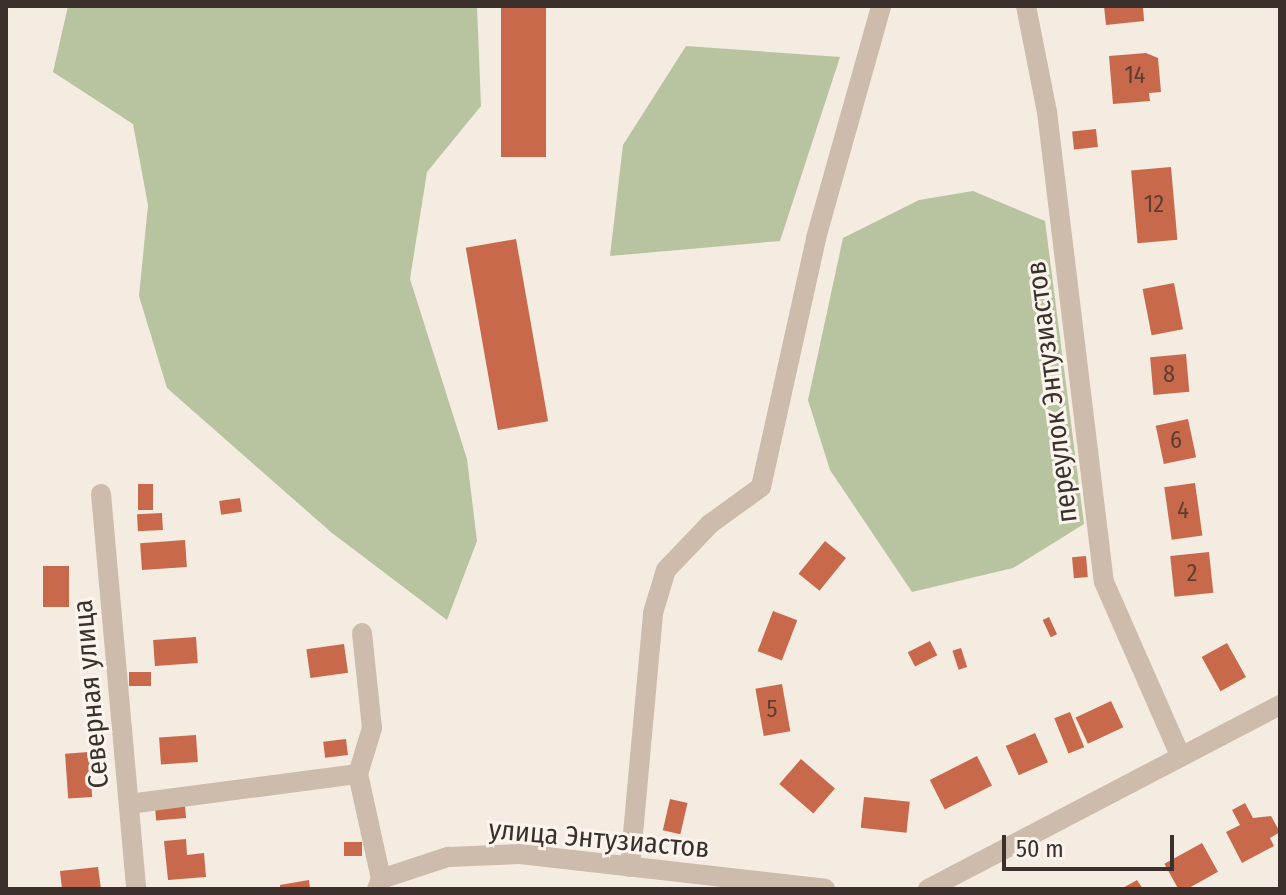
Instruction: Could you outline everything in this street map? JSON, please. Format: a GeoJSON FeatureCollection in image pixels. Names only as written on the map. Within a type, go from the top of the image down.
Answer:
{"type":"FeatureCollection","features":[{"type":"Feature","properties":{"kind":"street"},"geometry":{"type":"LineString","coordinates":[[630,867],[653,613],[666,570],[710,524],[761,487],[816,238],[881,6]]}},
{"type":"Feature","properties":{"kind":"street","name":"переулок Энтузиастов"},"geometry":{"type":"LineString","coordinates":[[1026,6],[1047,112],[1104,582],[1181,757]]}},
{"type":"Feature","properties":{"kind":"street","name":"Северная улица"},"geometry":{"type":"LineString","coordinates":[[101,494],[136,889]]}},
{"type":"Feature","properties":{"kind":"street"},"geometry":{"type":"LineString","coordinates":[[362,633],[372,728],[358,774],[379,884]]}},
{"type":"Feature","properties":{"kind":"street"},"geometry":{"type":"LineString","coordinates":[[928,889],[1280,705]]}},
{"type":"Feature","properties":{"kind":"street"},"geometry":{"type":"LineString","coordinates":[[129,804],[358,774]]}},
{"type":"Feature","properties":{"kind":"street","name":"улица Энтузиастов"},"geometry":{"type":"LineString","coordinates":[[379,884],[448,857],[520,854],[825,889]]}},
{"type":"Feature","properties":{"kind":"green space"},"geometry":{"type":"Polygon","coordinates":[[[68,6],[477,6],[481,106],[427,172],[410,279],[467,459],[477,541],[447,620],[332,533],[167,388],[139,296],[148,205],[133,124],[53,72],[68,6]]]}},
{"type":"Feature","properties":{"kind":"green space"},"geometry":{"type":"Polygon","coordinates":[[[686,46],[840,57],[780,241],[610,256],[623,145],[686,46]]]}},
{"type":"Feature","properties":{"kind":"green space"},"geometry":{"type":"Polygon","coordinates":[[[973,191],[1045,221],[1084,524],[1013,568],[912,592],[830,470],[808,400],[843,238],[919,200],[973,191]]]}},
{"type":"Feature","properties":{"kind":"building"},"geometry":{"type":"Polygon","coordinates":[[[501,6],[546,6],[546,157],[501,157],[501,6]]]}},
{"type":"Feature","properties":{"kind":"building"},"geometry":{"type":"Polygon","coordinates":[[[1104,6],[1143,6],[1144,21],[1106,25],[1104,6]]]}},
{"type":"Feature","properties":{"kind":"building"},"geometry":{"type":"Polygon","coordinates":[[[1146,53],[1158,58],[1161,92],[1149,93],[1150,101],[1113,104],[1109,56],[1146,53]]]}},
{"type":"Feature","properties":{"kind":"building"},"geometry":{"type":"Polygon","coordinates":[[[1096,129],[1098,147],[1074,149],[1072,132],[1096,129]]]}},
{"type":"Feature","properties":{"kind":"building"},"geometry":{"type":"Polygon","coordinates":[[[1171,167],[1177,240],[1138,243],[1131,170],[1171,167]]]}},
{"type":"Feature","properties":{"kind":"building"},"geometry":{"type":"Polygon","coordinates":[[[516,239],[548,421],[498,430],[466,248],[516,239]]]}},
{"type":"Feature","properties":{"kind":"building"},"geometry":{"type":"Polygon","coordinates":[[[1174,283],[1183,329],[1152,335],[1143,289],[1174,283]]]}},
{"type":"Feature","properties":{"kind":"building"},"geometry":{"type":"Polygon","coordinates":[[[1186,354],[1189,392],[1153,395],[1150,357],[1186,354]]]}},
{"type":"Feature","properties":{"kind":"building"},"geometry":{"type":"Polygon","coordinates":[[[1188,419],[1196,457],[1164,464],[1156,426],[1188,419]]]}},
{"type":"Feature","properties":{"kind":"building"},"geometry":{"type":"Polygon","coordinates":[[[1195,483],[1202,535],[1172,540],[1164,487],[1195,483]]]}},
{"type":"Feature","properties":{"kind":"building"},"geometry":{"type":"Polygon","coordinates":[[[138,484],[153,484],[153,510],[138,510],[138,484]]]}},
{"type":"Feature","properties":{"kind":"building"},"geometry":{"type":"Polygon","coordinates":[[[240,498],[242,512],[221,515],[219,501],[240,498]]]}},
{"type":"Feature","properties":{"kind":"building"},"geometry":{"type":"Polygon","coordinates":[[[162,513],[163,530],[138,531],[137,514],[162,513]]]}},
{"type":"Feature","properties":{"kind":"building"},"geometry":{"type":"Polygon","coordinates":[[[185,540],[187,567],[142,570],[140,543],[185,540]]]}},
{"type":"Feature","properties":{"kind":"building"},"geometry":{"type":"Polygon","coordinates":[[[825,541],[846,558],[820,591],[799,574],[825,541]]]}},
{"type":"Feature","properties":{"kind":"building"},"geometry":{"type":"Polygon","coordinates":[[[1209,552],[1213,593],[1174,597],[1170,556],[1209,552]]]}},
{"type":"Feature","properties":{"kind":"building"},"geometry":{"type":"Polygon","coordinates":[[[1086,556],[1088,577],[1074,578],[1072,557],[1086,556]]]}},
{"type":"Feature","properties":{"kind":"building"},"geometry":{"type":"Polygon","coordinates":[[[43,566],[69,566],[69,607],[43,607],[43,566]]]}},
{"type":"Feature","properties":{"kind":"building"},"geometry":{"type":"Polygon","coordinates":[[[773,611],[797,620],[782,660],[758,651],[773,611]]]}},
{"type":"Feature","properties":{"kind":"building"},"geometry":{"type":"Polygon","coordinates":[[[1049,617],[1057,634],[1051,637],[1043,620],[1049,617]]]}},
{"type":"Feature","properties":{"kind":"building"},"geometry":{"type":"Polygon","coordinates":[[[196,637],[198,663],[155,666],[153,640],[196,637]]]}},
{"type":"Feature","properties":{"kind":"building"},"geometry":{"type":"Polygon","coordinates":[[[930,641],[937,655],[915,667],[908,652],[930,641]]]}},
{"type":"Feature","properties":{"kind":"building"},"geometry":{"type":"Polygon","coordinates":[[[1227,643],[1246,677],[1221,691],[1202,657],[1227,643]]]}},
{"type":"Feature","properties":{"kind":"building"},"geometry":{"type":"Polygon","coordinates":[[[344,644],[348,673],[310,678],[306,649],[344,644]]]}},
{"type":"Feature","properties":{"kind":"building"},"geometry":{"type":"Polygon","coordinates":[[[961,648],[967,667],[959,670],[952,651],[961,648]]]}},
{"type":"Feature","properties":{"kind":"building"},"geometry":{"type":"Polygon","coordinates":[[[129,672],[151,672],[151,686],[129,686],[129,672]]]}},
{"type":"Feature","properties":{"kind":"building"},"geometry":{"type":"Polygon","coordinates":[[[782,684],[790,731],[764,736],[755,689],[782,684]]]}},
{"type":"Feature","properties":{"kind":"building"},"geometry":{"type":"Polygon","coordinates":[[[1111,701],[1123,727],[1088,744],[1076,717],[1111,701]]]}},
{"type":"Feature","properties":{"kind":"building"},"geometry":{"type":"Polygon","coordinates":[[[1070,712],[1084,747],[1068,754],[1054,718],[1070,712]]]}},
{"type":"Feature","properties":{"kind":"building"},"geometry":{"type":"Polygon","coordinates":[[[1035,733],[1048,762],[1019,775],[1006,746],[1035,733]]]}},
{"type":"Feature","properties":{"kind":"building"},"geometry":{"type":"Polygon","coordinates":[[[196,735],[198,762],[161,765],[159,738],[196,735]]]}},
{"type":"Feature","properties":{"kind":"building"},"geometry":{"type":"Polygon","coordinates":[[[346,739],[348,755],[325,758],[323,742],[346,739]]]}},
{"type":"Feature","properties":{"kind":"building"},"geometry":{"type":"Polygon","coordinates":[[[89,752],[92,797],[68,799],[65,754],[89,752]]]}},
{"type":"Feature","properties":{"kind":"building"},"geometry":{"type":"Polygon","coordinates":[[[977,756],[992,785],[945,809],[930,780],[977,756]]]}},
{"type":"Feature","properties":{"kind":"building"},"geometry":{"type":"Polygon","coordinates":[[[801,759],[835,789],[813,813],[779,784],[801,759]]]}},
{"type":"Feature","properties":{"kind":"building"},"geometry":{"type":"Polygon","coordinates":[[[864,797],[910,802],[907,833],[861,828],[864,797]]]}},
{"type":"Feature","properties":{"kind":"building"},"geometry":{"type":"Polygon","coordinates":[[[670,799],[688,803],[680,834],[663,830],[670,799]]]}},
{"type":"Feature","properties":{"kind":"building"},"geometry":{"type":"Polygon","coordinates":[[[1245,803],[1253,818],[1271,816],[1280,832],[1270,838],[1274,846],[1242,863],[1226,832],[1240,825],[1232,810],[1245,803]]]}},
{"type":"Feature","properties":{"kind":"building"},"geometry":{"type":"Polygon","coordinates":[[[185,806],[186,818],[156,821],[155,809],[185,806]]]}},
{"type":"Feature","properties":{"kind":"building"},"geometry":{"type":"Polygon","coordinates":[[[186,839],[187,855],[204,853],[206,877],[168,880],[164,841],[186,839]]]}},
{"type":"Feature","properties":{"kind":"building"},"geometry":{"type":"Polygon","coordinates":[[[344,842],[362,842],[362,856],[344,856],[344,842]]]}},
{"type":"Feature","properties":{"kind":"building"},"geometry":{"type":"Polygon","coordinates":[[[1202,843],[1218,872],[1187,889],[1178,889],[1164,864],[1202,843]]]}},
{"type":"Feature","properties":{"kind":"building"},"geometry":{"type":"Polygon","coordinates":[[[98,867],[101,889],[62,889],[60,871],[98,867]]]}},
{"type":"Feature","properties":{"kind":"building"},"geometry":{"type":"Polygon","coordinates":[[[309,880],[310,889],[280,889],[280,885],[309,880]]]}},
{"type":"Feature","properties":{"kind":"building"},"geometry":{"type":"Polygon","coordinates":[[[1137,880],[1143,889],[1121,889],[1137,880]]]}}]}
